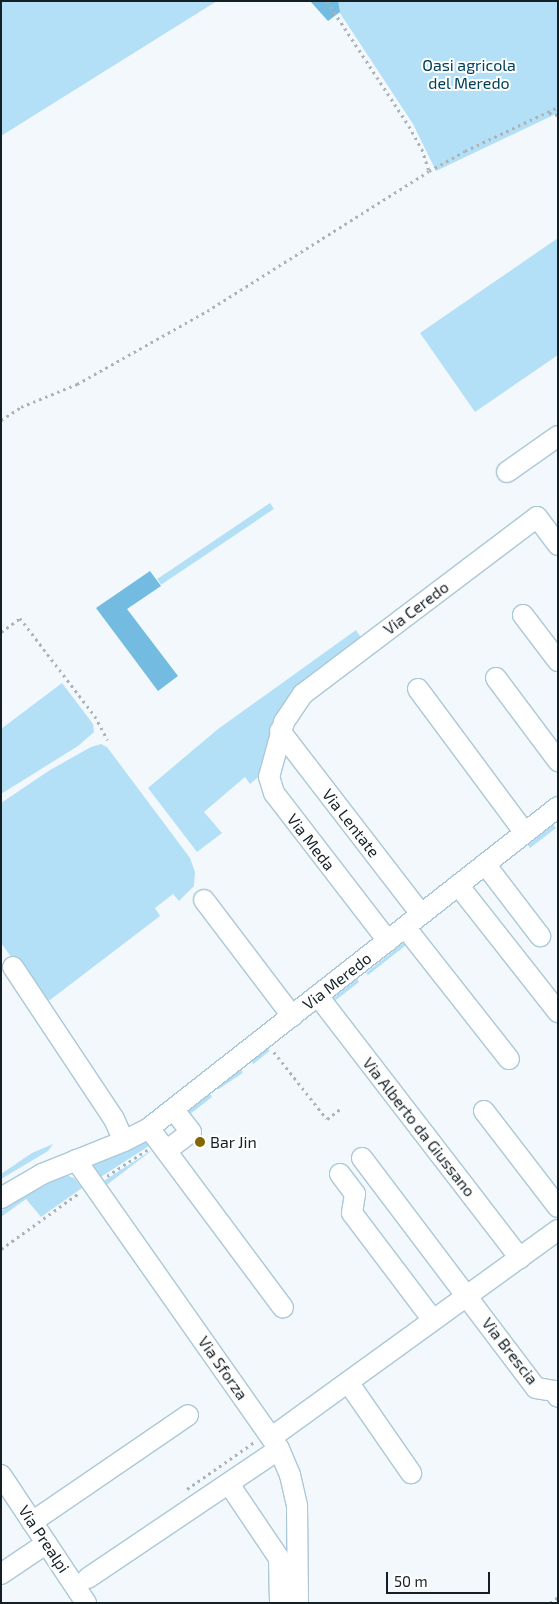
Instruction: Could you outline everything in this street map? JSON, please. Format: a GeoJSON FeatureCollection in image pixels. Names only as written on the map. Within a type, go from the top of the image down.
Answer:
{"type":"FeatureCollection","features":[{"type":"Feature","properties":{"kind":"street"},"geometry":{"type":"LineString","coordinates":[[558,436],[511,477],[558,453]]}},
{"type":"Feature","properties":{"kind":"street","name":"Via Ceredo"},"geometry":{"type":"LineString","coordinates":[[280,731],[289,712],[303,694],[537,517],[558,545]]}},
{"type":"Feature","properties":{"kind":"street"},"geometry":{"type":"LineString","coordinates":[[523,615],[558,661]]}},
{"type":"Feature","properties":{"kind":"street"},"geometry":{"type":"LineString","coordinates":[[496,678],[558,761]]}},
{"type":"Feature","properties":{"kind":"street"},"geometry":{"type":"LineString","coordinates":[[418,689],[524,833]]}},
{"type":"Feature","properties":{"kind":"street","name":"Via Lentate"},"geometry":{"type":"LineString","coordinates":[[280,731],[421,914]]}},
{"type":"Feature","properties":{"kind":"street","name":"Via Meda"},"geometry":{"type":"LineString","coordinates":[[280,731],[269,777],[274,792],[388,941]]}},
{"type":"Feature","properties":{"kind":"street","name":"Via Meredo"},"geometry":{"type":"LineString","coordinates":[[1,1198],[42,1174],[124,1141],[149,1128],[524,833],[555,815]]}},
{"type":"Feature","properties":{"kind":"street"},"geometry":{"type":"LineString","coordinates":[[484,864],[540,936]]}},
{"type":"Feature","properties":{"kind":"street"},"geometry":{"type":"LineString","coordinates":[[458,885],[558,1012]]}},
{"type":"Feature","properties":{"kind":"street"},"geometry":{"type":"LineString","coordinates":[[204,900],[292,1016]]}},
{"type":"Feature","properties":{"kind":"street"},"geometry":{"type":"LineString","coordinates":[[405,928],[510,1059]]}},
{"type":"Feature","properties":{"kind":"street"},"geometry":{"type":"LineString","coordinates":[[13,966],[108,1111],[124,1141]]}},
{"type":"Feature","properties":{"kind":"street","name":"Via Alberto da Giussano"},"geometry":{"type":"LineString","coordinates":[[318,996],[520,1258]]}},
{"type":"Feature","properties":{"kind":"street"},"geometry":{"type":"LineString","coordinates":[[166,1151],[190,1132],[174,1110]]}},
{"type":"Feature","properties":{"kind":"street"},"geometry":{"type":"LineString","coordinates":[[484,1111],[558,1207]]}},
{"type":"Feature","properties":{"kind":"street"},"geometry":{"type":"LineString","coordinates":[[149,1128],[283,1308]]}},
{"type":"Feature","properties":{"kind":"street","name":"Via Brescia"},"geometry":{"type":"LineString","coordinates":[[362,1158],[536,1388],[554,1392],[558,1397]]}},
{"type":"Feature","properties":{"kind":"street","name":"Via Sforza"},"geometry":{"type":"LineString","coordinates":[[76,1160],[275,1443],[290,1475],[297,1506],[298,1603]]}},
{"type":"Feature","properties":{"kind":"street"},"geometry":{"type":"LineString","coordinates":[[340,1174],[355,1194],[352,1213],[433,1320]]}},
{"type":"Feature","properties":{"kind":"street"},"geometry":{"type":"LineString","coordinates":[[88,1578],[229,1484],[348,1382],[558,1230]]}},
{"type":"Feature","properties":{"kind":"street"},"geometry":{"type":"LineString","coordinates":[[348,1382],[411,1473]]}},
{"type":"Feature","properties":{"kind":"street"},"geometry":{"type":"LineString","coordinates":[[32,1522],[188,1415]]}},
{"type":"Feature","properties":{"kind":"street","name":"Via Prealpi"},"geometry":{"type":"LineString","coordinates":[[1,1475],[86,1603]]}},
{"type":"Feature","properties":{"kind":"street"},"geometry":{"type":"LineString","coordinates":[[229,1484],[279,1558],[280,1603]]}},
{"type":"Feature","properties":{"kind":"street"},"geometry":{"type":"LineString","coordinates":[[1,1574],[46,1543]]}},
{"type":"Feature","properties":{"kind":"path"},"geometry":{"type":"LineString","coordinates":[[327,1],[371,64],[409,126],[422,150],[429,171]]}},
{"type":"Feature","properties":{"kind":"path"},"geometry":{"type":"LineString","coordinates":[[1,420],[21,407],[77,384],[207,311],[429,171],[465,151],[558,107]]}},
{"type":"Feature","properties":{"kind":"path"},"geometry":{"type":"LineString","coordinates":[[547,112],[558,115]]}},
{"type":"Feature","properties":{"kind":"path"},"geometry":{"type":"LineString","coordinates":[[1,632],[20,618],[95,716],[108,740]]}},
{"type":"Feature","properties":{"kind":"path"},"geometry":{"type":"LineString","coordinates":[[274,1052],[327,1119],[340,1109]]}},
{"type":"Feature","properties":{"kind":"path"},"geometry":{"type":"LineString","coordinates":[[550,1603],[558,1597]]}},
{"type":"Feature","properties":{"kind":"green space"},"geometry":{"type":"Polygon","coordinates":[[[1,1],[217,1],[1,136],[1,1]]]}},
{"type":"Feature","properties":{"kind":"green space","name":"Oasi agricola del Meredo"},"geometry":{"type":"Polygon","coordinates":[[[332,1],[558,1],[558,113],[436,171],[413,124],[332,1]]]}},
{"type":"Feature","properties":{"kind":"green space"},"geometry":{"type":"Polygon","coordinates":[[[558,238],[558,355],[475,412],[420,333],[558,238]]]}},
{"type":"Feature","properties":{"kind":"green space"},"geometry":{"type":"Polygon","coordinates":[[[270,503],[274,509],[161,585],[157,579],[270,503]]]}},
{"type":"Feature","properties":{"kind":"green space"},"geometry":{"type":"Polygon","coordinates":[[[356,630],[362,639],[312,680],[262,774],[250,784],[245,777],[204,812],[222,833],[197,852],[148,788],[218,729],[356,630]]]}},
{"type":"Feature","properties":{"kind":"green space"},"geometry":{"type":"Polygon","coordinates":[[[62,683],[93,724],[94,732],[78,746],[1,794],[1,729],[62,683]]]}},
{"type":"Feature","properties":{"kind":"green space"},"geometry":{"type":"Polygon","coordinates":[[[101,744],[107,747],[190,858],[195,872],[194,886],[179,901],[173,894],[155,908],[160,916],[50,1000],[42,999],[1,943],[1,803],[50,770],[91,747],[101,744]]]}},
{"type":"Feature","properties":{"kind":"green space"},"geometry":{"type":"Polygon","coordinates":[[[553,825],[556,828],[530,848],[528,845],[553,825]]]}},
{"type":"Feature","properties":{"kind":"green space"},"geometry":{"type":"Polygon","coordinates":[[[408,939],[410,942],[368,975],[366,973],[408,939]]]}},
{"type":"Feature","properties":{"kind":"green space"},"geometry":{"type":"Polygon","coordinates":[[[357,979],[359,982],[332,1003],[330,1001],[357,979]]]}},
{"type":"Feature","properties":{"kind":"green space"},"geometry":{"type":"Polygon","coordinates":[[[266,1046],[270,1051],[253,1064],[250,1059],[266,1046]]]}},
{"type":"Feature","properties":{"kind":"green space"},"geometry":{"type":"Polygon","coordinates":[[[239,1067],[243,1073],[218,1090],[214,1084],[239,1067]]]}},
{"type":"Feature","properties":{"kind":"green space"},"geometry":{"type":"Polygon","coordinates":[[[208,1091],[212,1097],[185,1118],[182,1113],[208,1091]]]}},
{"type":"Feature","properties":{"kind":"green space"},"geometry":{"type":"Polygon","coordinates":[[[148,1138],[152,1144],[96,1180],[92,1163],[148,1138]]]}},
{"type":"Feature","properties":{"kind":"green space"},"geometry":{"type":"Polygon","coordinates":[[[53,1144],[48,1151],[1,1179],[1,1174],[32,1153],[53,1144]]]}},
{"type":"Feature","properties":{"kind":"green space"},"geometry":{"type":"Polygon","coordinates":[[[155,1148],[104,1187],[102,1182],[155,1148]]]}},
{"type":"Feature","properties":{"kind":"green space"},"geometry":{"type":"Polygon","coordinates":[[[66,1175],[74,1178],[82,1188],[41,1217],[26,1199],[1,1217],[1,1211],[37,1189],[66,1175]]]}},
{"type":"Feature","properties":{"kind":"shaded area"},"geometry":{"type":"Polygon","coordinates":[[[310,1],[338,1],[340,12],[328,21],[310,1]]]}},
{"type":"Feature","properties":{"kind":"shaded area"},"geometry":{"type":"Polygon","coordinates":[[[150,571],[161,586],[127,609],[178,676],[158,691],[96,608],[150,571]]]}},
{"type":"Feature","properties":{"kind":"place","name":"Bar Jin"},"geometry":{"type":"Point","coordinates":[200,1142]}}]}
